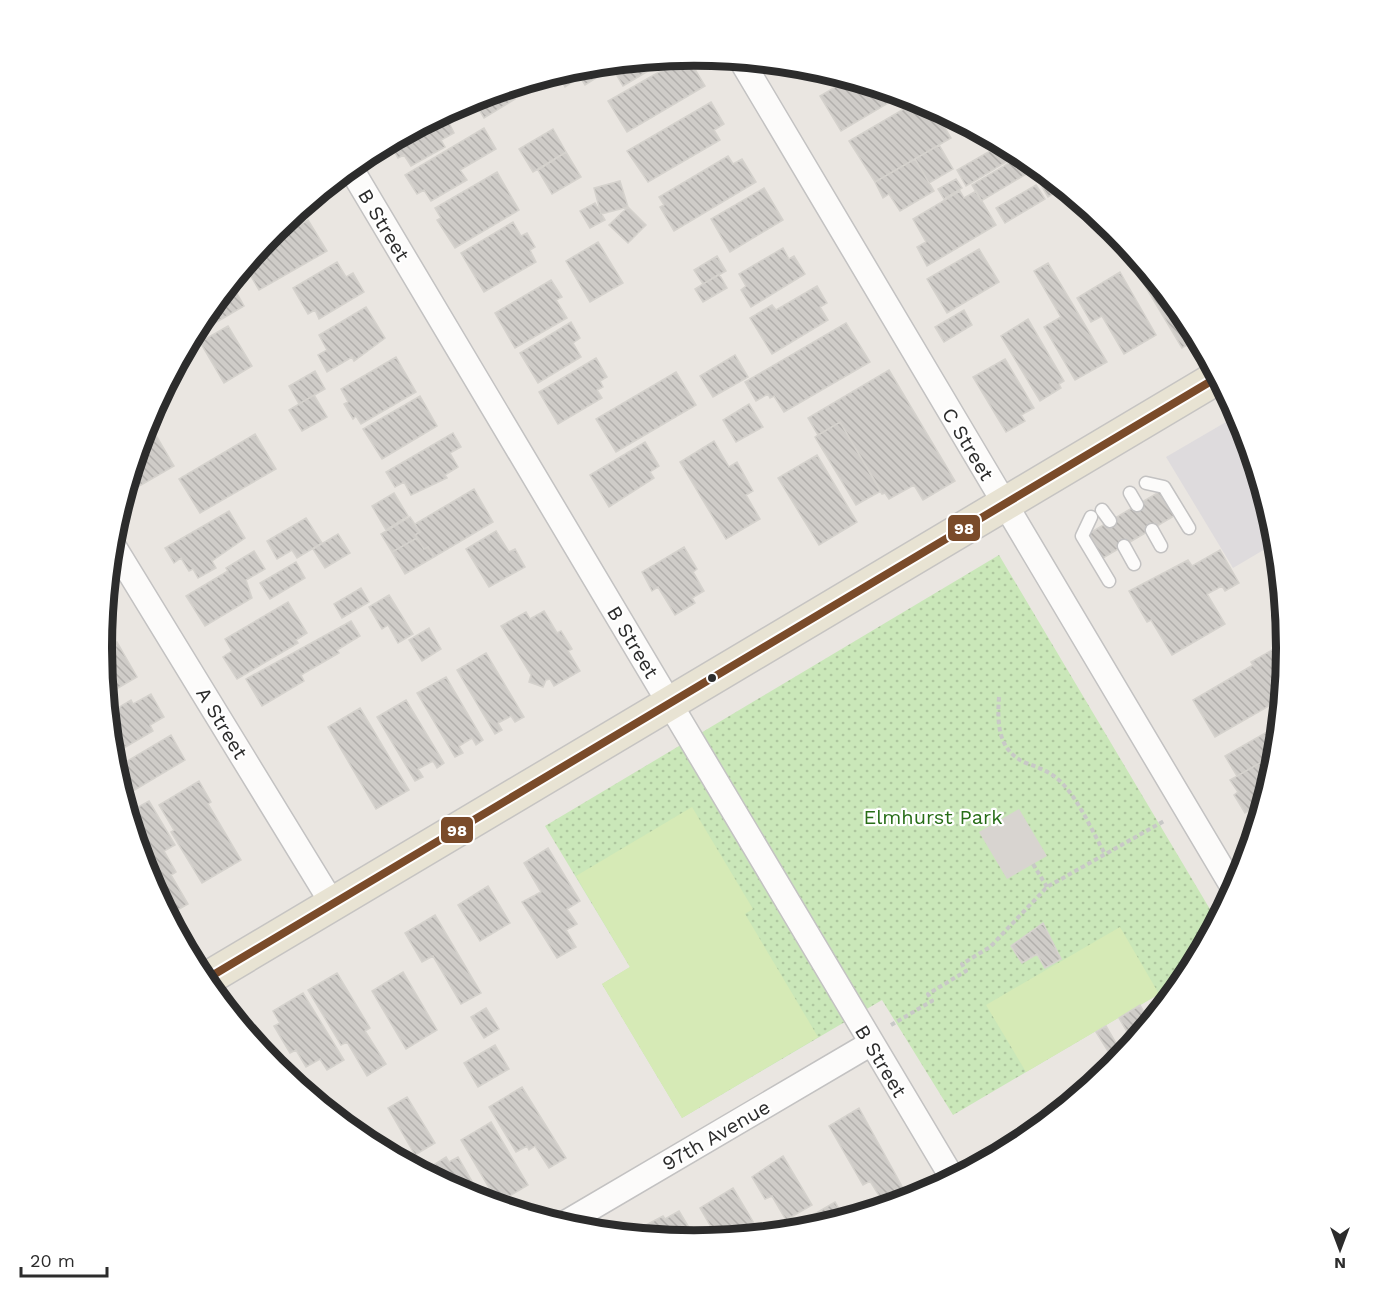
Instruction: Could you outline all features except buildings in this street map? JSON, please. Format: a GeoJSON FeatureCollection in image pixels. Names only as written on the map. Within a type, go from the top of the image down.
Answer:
{"type":"FeatureCollection","features":[{"type":"Feature","properties":{"kind":"main road"},"geometry":{"type":"LineString","coordinates":[[212,975],[1211,381]]}},
{"type":"Feature","properties":{"kind":"street","name":"C Street"},"geometry":{"type":"LineString","coordinates":[[746,68],[1228,879]]}},
{"type":"Feature","properties":{"kind":"street","name":"B Street"},"geometry":{"type":"LineString","coordinates":[[354,175],[948,1173]]}},
{"type":"Feature","properties":{"kind":"street","name":"A Street"},"geometry":{"type":"LineString","coordinates":[[119,555],[332,903]]}},
{"type":"Feature","properties":{"kind":"street","name":"97th Avenue"},"geometry":{"type":"LineString","coordinates":[[573,1218],[870,1044]]}},
{"type":"Feature","properties":{"kind":"lane"},"geometry":{"type":"LineString","coordinates":[[1146,483],[1164,487],[1188,528]]}},
{"type":"Feature","properties":{"kind":"lane"},"geometry":{"type":"LineString","coordinates":[[1130,493],[1137,505]]}},
{"type":"Feature","properties":{"kind":"lane"},"geometry":{"type":"LineString","coordinates":[[1102,510],[1110,521]]}},
{"type":"Feature","properties":{"kind":"lane"},"geometry":{"type":"LineString","coordinates":[[1091,517],[1082,536],[1109,581]]}},
{"type":"Feature","properties":{"kind":"lane"},"geometry":{"type":"LineString","coordinates":[[1152,530],[1161,546]]}},
{"type":"Feature","properties":{"kind":"lane"},"geometry":{"type":"LineString","coordinates":[[1124,546],[1134,564]]}},
{"type":"Feature","properties":{"kind":"path"},"geometry":{"type":"LineString","coordinates":[[999,697],[998,724],[1003,743],[1019,759],[1048,772],[1064,785],[1105,854]]}},
{"type":"Feature","properties":{"kind":"path"},"geometry":{"type":"LineString","coordinates":[[870,1044],[893,1023],[932,1001],[928,994],[966,971],[962,964],[990,947],[1047,887],[1185,808]]}},
{"type":"Feature","properties":{"kind":"path"},"geometry":{"type":"LineString","coordinates":[[1033,864],[1047,887]]}},
{"type":"Feature","properties":{"kind":"shaded area"},"geometry":{"type":"Polygon","coordinates":[[[1229,420],[1246,461],[1257,498],[1267,548],[1233,568],[1166,457],[1229,420]]]}},
{"type":"Feature","properties":{"kind":"shaded area"},"geometry":{"type":"Polygon","coordinates":[[[1019,809],[1047,856],[1007,879],[979,832],[1019,809]]]}},
{"type":"Feature","properties":{"kind":"green space","name":"Elmhurst Park"},"geometry":{"type":"Polygon","coordinates":[[[999,555],[1212,913],[1178,972],[1168,986],[1159,991],[1159,994],[953,1115],[882,1000],[682,1118],[602,984],[630,967],[545,826],[999,555]]]}},
{"type":"Feature","properties":{"kind":"green space"},"geometry":{"type":"Polygon","coordinates":[[[692,807],[753,909],[745,914],[818,1037],[682,1118],[602,984],[630,967],[576,876],[692,807]]]}},
{"type":"Feature","properties":{"kind":"green space"},"geometry":{"type":"Polygon","coordinates":[[[1120,927],[1159,994],[1026,1072],[986,1005],[1120,927]]]}},
{"type":"Feature","properties":{"kind":"transit line","name":"98"},"geometry":{"type":"LineString","coordinates":[[212,975],[1211,381]]}}]}
